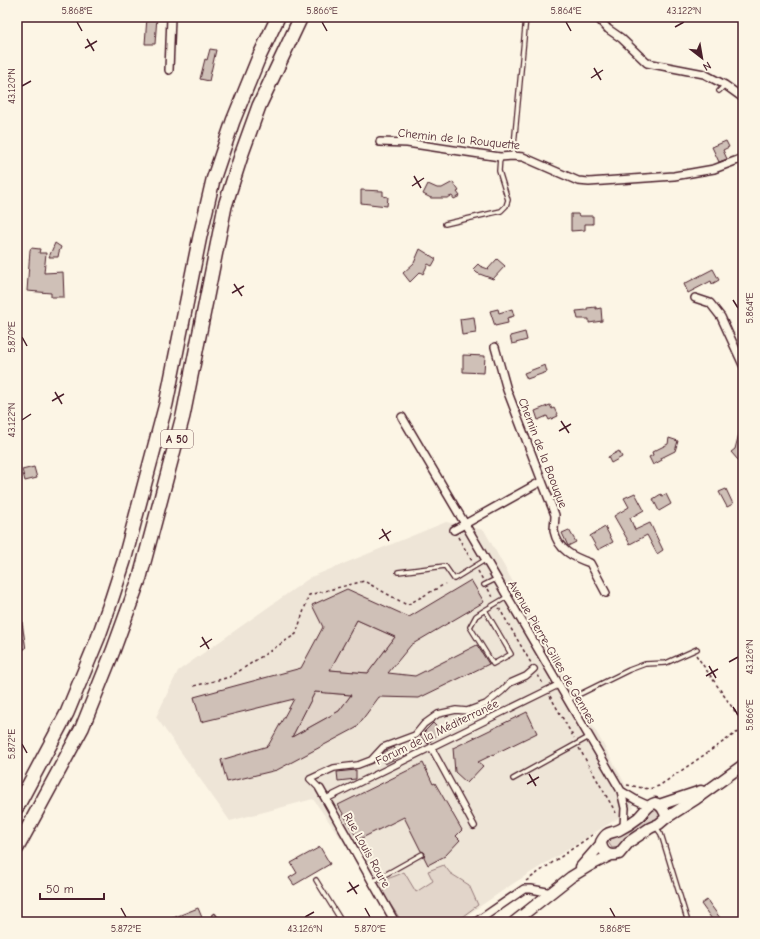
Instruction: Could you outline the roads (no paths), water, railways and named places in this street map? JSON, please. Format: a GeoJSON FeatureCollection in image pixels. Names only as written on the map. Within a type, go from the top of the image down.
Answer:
{"type":"FeatureCollection","features":[{"type":"Feature","properties":{"kind":"highway","name":"A 50"},"geometry":{"type":"LineString","coordinates":[[17,807],[67,713],[98,638],[111,601],[124,561],[166,404],[200,236],[213,180],[233,121],[259,56],[278,17]]}},
{"type":"Feature","properties":{"kind":"highway","name":"A 50"},"geometry":{"type":"LineString","coordinates":[[17,848],[82,728],[140,578],[183,416],[225,206],[259,106],[301,17]]}},
{"type":"Feature","properties":{"kind":"main road"},"geometry":{"type":"LineString","coordinates":[[571,877],[611,855],[619,854],[629,842],[650,828],[664,821],[666,818],[696,799],[743,765]]}},
{"type":"Feature","properties":{"kind":"main road"},"geometry":{"type":"LineString","coordinates":[[659,805],[714,786]]}},
{"type":"Feature","properties":{"kind":"main road"},"geometry":{"type":"LineString","coordinates":[[520,920],[571,877],[601,844],[606,834],[619,830],[638,817],[649,806],[655,803],[665,810],[666,818]]}},
{"type":"Feature","properties":{"kind":"main road"},"geometry":{"type":"LineString","coordinates":[[601,844],[604,852],[611,855]]}},
{"type":"Feature","properties":{"kind":"street"},"geometry":{"type":"LineString","coordinates":[[169,70],[171,17]]}},
{"type":"Feature","properties":{"kind":"street"},"geometry":{"type":"LineString","coordinates":[[597,17],[608,29],[621,38],[647,63],[704,74],[725,85],[743,98]]}},
{"type":"Feature","properties":{"kind":"street","name":"Chemin de la Rouquette"},"geometry":{"type":"LineString","coordinates":[[380,142],[407,143],[500,157],[523,157],[578,181],[589,182],[674,176],[714,169],[743,158]]}},
{"type":"Feature","properties":{"kind":"street"},"geometry":{"type":"LineString","coordinates":[[695,298],[710,304],[721,316],[743,365]]}},
{"type":"Feature","properties":{"kind":"street","name":"Chemin de la Baouque"},"geometry":{"type":"LineString","coordinates":[[495,347],[507,390],[555,515],[554,531],[560,546],[571,556],[590,563],[606,593]]}},
{"type":"Feature","properties":{"kind":"street","name":"Avenue Pierre-Gilles de Gennes"},"geometry":{"type":"LineString","coordinates":[[402,417],[621,791],[625,808],[624,826]]}},
{"type":"Feature","properties":{"kind":"street"},"geometry":{"type":"LineString","coordinates":[[454,530],[542,482]]}},
{"type":"Feature","properties":{"kind":"street","name":"Forum de la Méditerranée"},"geometry":{"type":"LineString","coordinates":[[320,789],[310,779],[334,768],[358,765],[371,760],[383,747],[414,735],[424,724],[438,714],[456,710],[467,710],[486,704],[502,691],[510,682],[526,676],[534,669]]}},
{"type":"Feature","properties":{"kind":"street","name":"Forum de la Méditerranée"},"geometry":{"type":"LineString","coordinates":[[326,799],[558,685]]}},
{"type":"Feature","properties":{"kind":"street"},"geometry":{"type":"LineString","coordinates":[[431,747],[474,826]]}},
{"type":"Feature","properties":{"kind":"street","name":"Rue Louis Roure"},"geometry":{"type":"LineString","coordinates":[[320,789],[394,920]]}},
{"type":"Feature","properties":{"kind":"street","name":"Avenue Pierre-Gilles de Gennes"},"geometry":{"type":"LineString","coordinates":[[621,791],[649,806]]}},
{"type":"Feature","properties":{"kind":"street"},"geometry":{"type":"LineString","coordinates":[[476,922],[524,890],[531,889],[552,893]]}},
{"type":"Feature","properties":{"kind":"lane"},"geometry":{"type":"LineString","coordinates":[[513,156],[526,17]]}},
{"type":"Feature","properties":{"kind":"lane"},"geometry":{"type":"LineString","coordinates":[[719,91],[725,85]]}},
{"type":"Feature","properties":{"kind":"lane"},"geometry":{"type":"LineString","coordinates":[[445,224],[501,211],[506,206],[508,200],[499,171],[500,157]]}},
{"type":"Feature","properties":{"kind":"lane"},"geometry":{"type":"LineString","coordinates":[[398,572],[444,566],[454,579],[485,560]]}},
{"type":"Feature","properties":{"kind":"lane"},"geometry":{"type":"LineString","coordinates":[[484,585],[496,579]]}},
{"type":"Feature","properties":{"kind":"lane"},"geometry":{"type":"LineString","coordinates":[[485,610],[511,654],[493,664],[470,627],[476,616],[496,602],[507,597]]}},
{"type":"Feature","properties":{"kind":"lane"},"geometry":{"type":"LineString","coordinates":[[17,604],[23,647]]}},
{"type":"Feature","properties":{"kind":"lane"},"geometry":{"type":"LineString","coordinates":[[567,701],[645,664],[666,663],[695,650]]}},
{"type":"Feature","properties":{"kind":"lane"},"geometry":{"type":"LineString","coordinates":[[513,780],[589,737]]}},
{"type":"Feature","properties":{"kind":"lane"},"geometry":{"type":"LineString","coordinates":[[656,826],[661,834],[687,919]]}},
{"type":"Feature","properties":{"kind":"lane"},"geometry":{"type":"LineString","coordinates":[[372,882],[422,854]]}},
{"type":"Feature","properties":{"kind":"lane"},"geometry":{"type":"LineString","coordinates":[[316,880],[342,922]]}},
{"type":"Feature","properties":{"kind":"lane"},"geometry":{"type":"LineString","coordinates":[[214,916],[218,922]]}},
{"type":"Feature","properties":{"kind":"lane"},"geometry":{"type":"LineString","coordinates":[[386,922],[394,920]]}}]}
